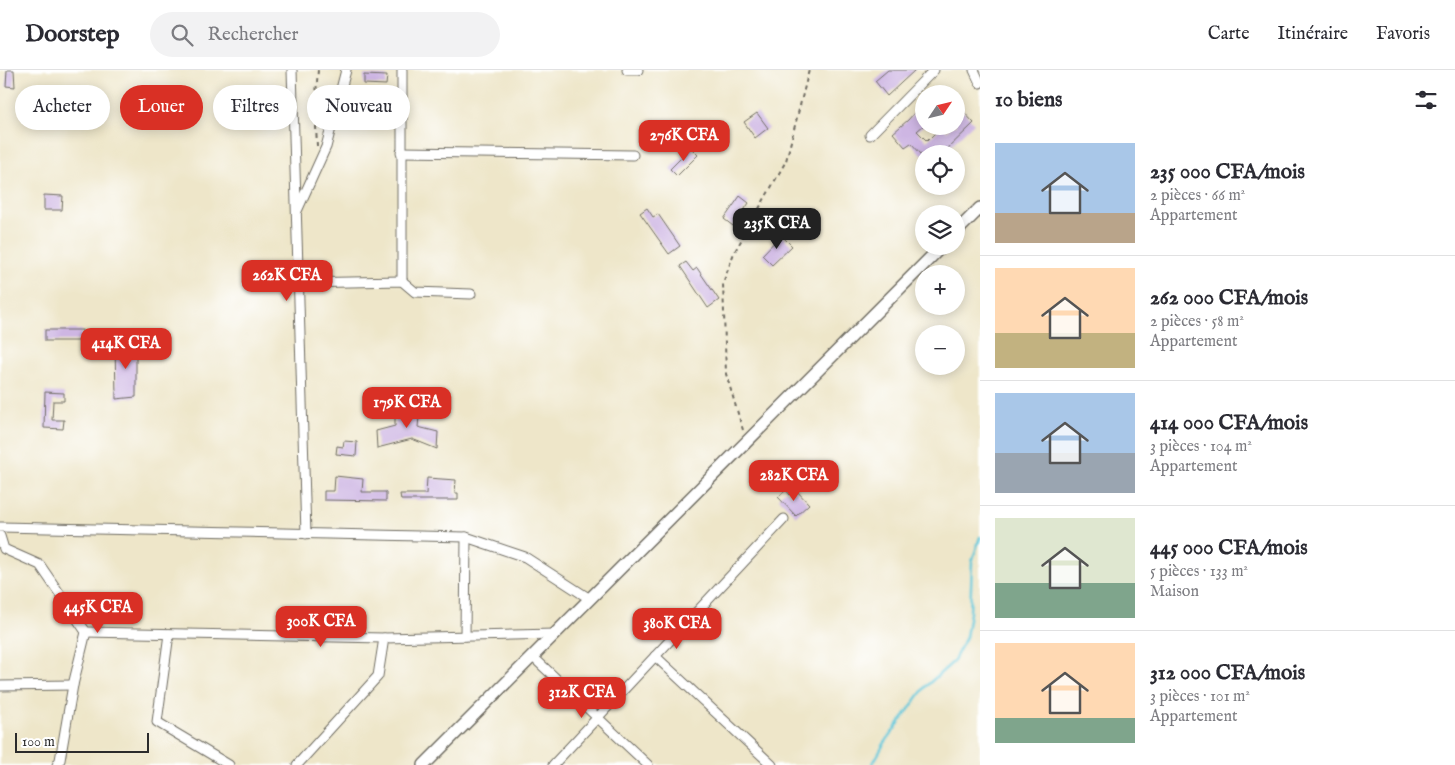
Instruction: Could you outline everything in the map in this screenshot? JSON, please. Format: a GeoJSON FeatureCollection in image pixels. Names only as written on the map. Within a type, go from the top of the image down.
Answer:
{"type":"FeatureCollection","features":[{"type":"Feature","properties":{"kind":"main road"},"geometry":{"type":"LineString","coordinates":[[965,223],[980,208]]}},
{"type":"Feature","properties":{"kind":"main road"},"geometry":{"type":"LineString","coordinates":[[424,765],[933,255]]}},
{"type":"Feature","properties":{"kind":"street"},"geometry":{"type":"LineString","coordinates":[[292,70],[306,534]]}},
{"type":"Feature","properties":{"kind":"street"},"geometry":{"type":"LineString","coordinates":[[296,212],[326,147],[346,70]]}},
{"type":"Feature","properties":{"kind":"street"},"geometry":{"type":"LineString","coordinates":[[402,70],[402,282]]}},
{"type":"Feature","properties":{"kind":"street"},"geometry":{"type":"LineString","coordinates":[[627,70],[638,70]]}},
{"type":"Feature","properties":{"kind":"street"},"geometry":{"type":"LineString","coordinates":[[870,135],[934,70]]}},
{"type":"Feature","properties":{"kind":"street"},"geometry":{"type":"LineString","coordinates":[[974,70],[980,83]]}},
{"type":"Feature","properties":{"kind":"street"},"geometry":{"type":"LineString","coordinates":[[401,152],[633,155]]}},
{"type":"Feature","properties":{"kind":"street"},"geometry":{"type":"LineString","coordinates":[[299,283],[402,282],[415,292],[471,294]]}},
{"type":"Feature","properties":{"kind":"street"},"geometry":{"type":"LineString","coordinates":[[553,765],[784,520]]}},
{"type":"Feature","properties":{"kind":"street"},"geometry":{"type":"LineString","coordinates":[[0,527],[466,537],[525,557],[590,599]]}},
{"type":"Feature","properties":{"kind":"street"},"geometry":{"type":"LineString","coordinates":[[0,536],[4,548],[40,565],[86,632],[73,686],[62,763]]}},
{"type":"Feature","properties":{"kind":"street"},"geometry":{"type":"LineString","coordinates":[[465,636],[466,537]]}},
{"type":"Feature","properties":{"kind":"street"},"geometry":{"type":"LineString","coordinates":[[86,632],[384,638],[555,634]]}},
{"type":"Feature","properties":{"kind":"street"},"geometry":{"type":"LineString","coordinates":[[169,634],[157,722],[229,765]]}},
{"type":"Feature","properties":{"kind":"street"},"geometry":{"type":"LineString","coordinates":[[297,765],[378,676],[384,638]]}},
{"type":"Feature","properties":{"kind":"street"},"geometry":{"type":"LineString","coordinates":[[532,656],[648,765]]}},
{"type":"Feature","properties":{"kind":"street"},"geometry":{"type":"LineString","coordinates":[[655,656],[772,765]]}},
{"type":"Feature","properties":{"kind":"street"},"geometry":{"type":"LineString","coordinates":[[0,686],[73,686]]}},
{"type":"Feature","properties":{"kind":"path"},"geometry":{"type":"LineString","coordinates":[[317,146],[315,107],[318,70]]}},
{"type":"Feature","properties":{"kind":"path"},"geometry":{"type":"LineString","coordinates":[[747,442],[726,374],[723,283],[734,253],[786,162],[809,70]]}},
{"type":"Feature","properties":{"kind":"building"},"geometry":{"type":"Polygon","coordinates":[[[7,70],[14,70],[15,87],[6,86],[7,70]]]}},
{"type":"Feature","properties":{"kind":"building"},"geometry":{"type":"Polygon","coordinates":[[[888,70],[915,70],[887,96],[875,81],[888,70]]]}},
{"type":"Feature","properties":{"kind":"building"},"geometry":{"type":"Polygon","coordinates":[[[364,75],[387,76],[386,85],[364,84],[364,75]]]}},
{"type":"Feature","properties":{"kind":"building"},"geometry":{"type":"Polygon","coordinates":[[[915,112],[915,135],[921,135],[927,141],[933,135],[962,135],[951,145],[915,145],[915,147],[911,143],[905,147],[893,133],[915,112]]]}},
{"type":"Feature","properties":{"kind":"building"},"geometry":{"type":"Polygon","coordinates":[[[757,113],[768,128],[755,138],[744,122],[757,113]]]}},
{"type":"Feature","properties":{"kind":"building"},"geometry":{"type":"Polygon","coordinates":[[[965,113],[974,123],[965,132],[965,113]]]}},
{"type":"Feature","properties":{"kind":"building"},"geometry":{"type":"Polygon","coordinates":[[[691,148],[698,155],[677,176],[670,169],[691,148]]]}},
{"type":"Feature","properties":{"kind":"building"},"geometry":{"type":"Polygon","coordinates":[[[44,195],[63,196],[62,210],[44,210],[44,195]]]}},
{"type":"Feature","properties":{"kind":"building"},"geometry":{"type":"Polygon","coordinates":[[[740,196],[749,203],[733,226],[724,219],[740,196]]]}},
{"type":"Feature","properties":{"kind":"building"},"geometry":{"type":"Polygon","coordinates":[[[647,208],[653,217],[658,214],[680,246],[669,254],[640,213],[647,208]]]}},
{"type":"Feature","properties":{"kind":"building"},"geometry":{"type":"Polygon","coordinates":[[[781,235],[792,246],[772,265],[762,255],[781,235]]]}},
{"type":"Feature","properties":{"kind":"building"},"geometry":{"type":"Polygon","coordinates":[[[686,262],[693,271],[697,268],[719,300],[708,308],[680,266],[686,262]]]}},
{"type":"Feature","properties":{"kind":"building"},"geometry":{"type":"Polygon","coordinates":[[[45,330],[82,330],[82,341],[45,341],[45,330]]]}},
{"type":"Feature","properties":{"kind":"building"},"geometry":{"type":"Polygon","coordinates":[[[115,342],[136,343],[136,397],[116,399],[115,342]]]}},
{"type":"Feature","properties":{"kind":"building"},"geometry":{"type":"Polygon","coordinates":[[[45,392],[64,393],[64,401],[53,401],[52,420],[64,420],[63,429],[44,428],[45,392]]]}},
{"type":"Feature","properties":{"kind":"building"},"geometry":{"type":"Polygon","coordinates":[[[395,406],[420,406],[418,427],[438,432],[437,449],[412,439],[377,448],[376,431],[395,426],[395,406]]]}},
{"type":"Feature","properties":{"kind":"building"},"geometry":{"type":"Polygon","coordinates":[[[344,441],[357,442],[356,456],[336,454],[337,446],[343,447],[344,441]]]}},
{"type":"Feature","properties":{"kind":"building"},"geometry":{"type":"Polygon","coordinates":[[[335,476],[363,479],[362,492],[386,492],[386,501],[324,500],[324,491],[334,491],[335,476]]]}},
{"type":"Feature","properties":{"kind":"building"},"geometry":{"type":"Polygon","coordinates":[[[427,478],[456,480],[455,493],[458,493],[458,500],[401,500],[400,494],[426,494],[427,478]]]}},
{"type":"Feature","properties":{"kind":"building"},"geometry":{"type":"Polygon","coordinates":[[[795,489],[809,504],[796,516],[778,497],[786,490],[790,495],[795,489]]]}},
{"type":"Feature","properties":{"kind":"waterway"},"geometry":{"type":"LineString","coordinates":[[872,765],[884,744],[925,687],[953,662],[966,637],[970,613],[972,562],[980,537]]}}]}
